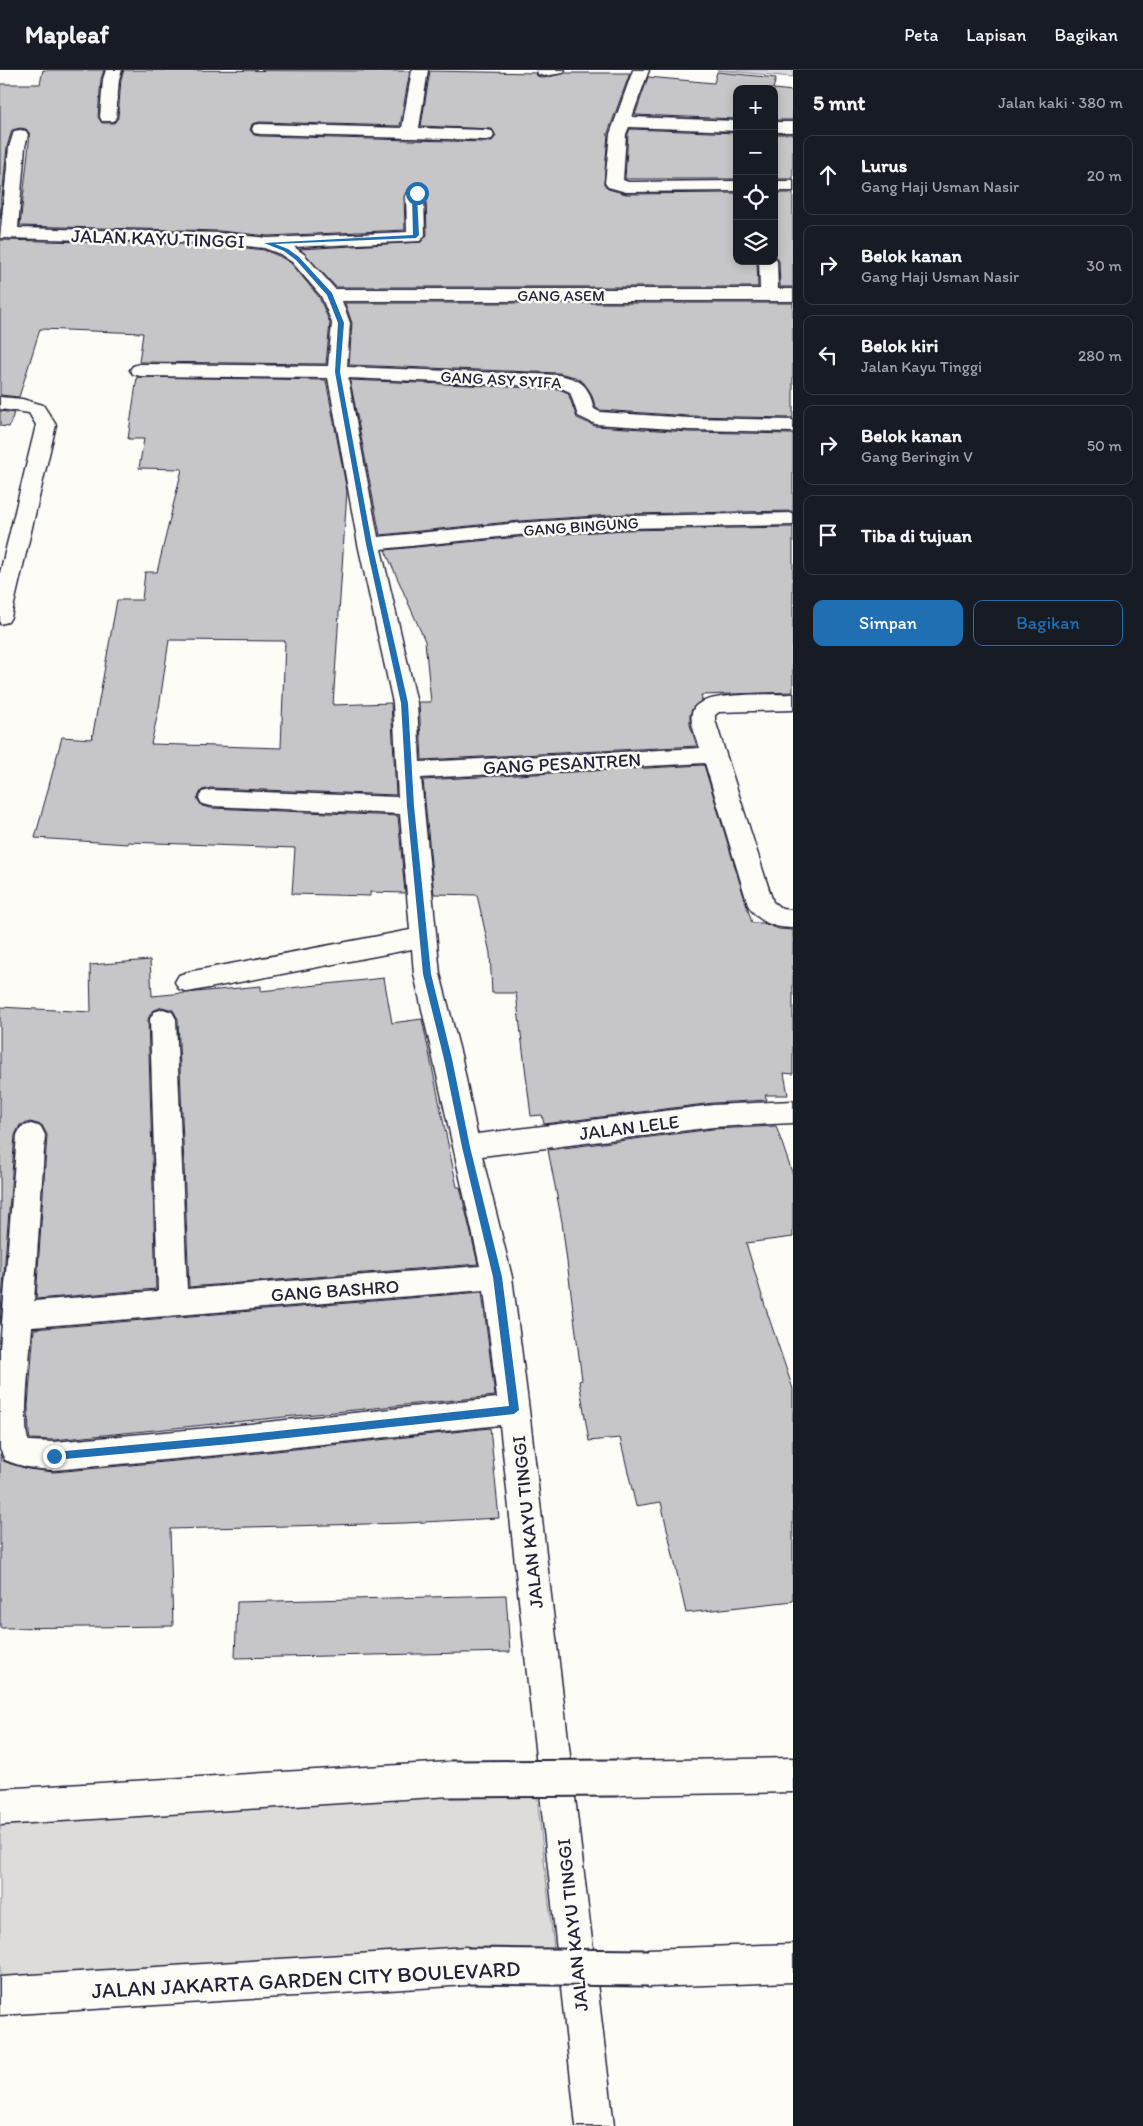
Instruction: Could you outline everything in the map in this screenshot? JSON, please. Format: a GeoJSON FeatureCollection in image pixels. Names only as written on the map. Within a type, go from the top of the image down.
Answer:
{"type":"FeatureCollection","features":[{"type":"Feature","properties":{"kind":"street"},"geometry":{"type":"LineString","coordinates":[[108,117],[111,79],[114,70]]}},
{"type":"Feature","properties":{"kind":"street"},"geometry":{"type":"LineString","coordinates":[[410,133],[420,70]]}},
{"type":"Feature","properties":{"kind":"street"},"geometry":{"type":"LineString","coordinates":[[641,70],[621,122],[614,182],[618,186],[626,187],[733,186]]}},
{"type":"Feature","properties":{"kind":"street"},"geometry":{"type":"LineString","coordinates":[[621,122],[733,126]]}},
{"type":"Feature","properties":{"kind":"street"},"geometry":{"type":"LineString","coordinates":[[778,126],[793,127]]}},
{"type":"Feature","properties":{"kind":"street"},"geometry":{"type":"LineString","coordinates":[[260,129],[486,135]]}},
{"type":"Feature","properties":{"kind":"street"},"geometry":{"type":"LineString","coordinates":[[4,233],[12,143]]}},
{"type":"Feature","properties":{"kind":"street"},"geometry":{"type":"LineString","coordinates":[[778,186],[793,186]]}},
{"type":"Feature","properties":{"kind":"street"},"geometry":{"type":"LineString","coordinates":[[267,243],[414,236],[416,235],[415,196],[417,193]]}},
{"type":"Feature","properties":{"kind":"street","name":"JALAN KAYU TINGGI"},"geometry":{"type":"LineString","coordinates":[[4,233],[220,238],[267,243],[286,250],[298,258],[330,295],[341,323],[337,372],[369,544],[405,703],[411,806],[427,974],[497,1277],[514,1410],[595,2126]]}},
{"type":"Feature","properties":{"kind":"street"},"geometry":{"type":"LineString","coordinates":[[768,265],[768,294]]}},
{"type":"Feature","properties":{"kind":"street","name":"GANG ASEM"},"geometry":{"type":"LineString","coordinates":[[330,295],[793,294]]}},
{"type":"Feature","properties":{"kind":"street"},"geometry":{"type":"LineString","coordinates":[[140,370],[337,372]]}},
{"type":"Feature","properties":{"kind":"street","name":"GANG ASY SYIFA"},"geometry":{"type":"LineString","coordinates":[[337,372],[559,381],[575,385],[579,389],[585,412],[595,418],[715,425],[793,426]]}},
{"type":"Feature","properties":{"kind":"street"},"geometry":{"type":"LineString","coordinates":[[0,403],[22,405],[36,409],[46,425],[0,617]]}},
{"type":"Feature","properties":{"kind":"street","name":"GANG BINGUNG"},"geometry":{"type":"LineString","coordinates":[[369,544],[519,529],[626,522],[793,519]]}},
{"type":"Feature","properties":{"kind":"street"},"geometry":{"type":"LineString","coordinates":[[793,702],[715,705],[708,707],[704,712],[703,720],[761,905],[767,913],[783,919],[793,919]]}},
{"type":"Feature","properties":{"kind":"street","name":"GANG PESANTREN"},"geometry":{"type":"LineString","coordinates":[[410,771],[714,755]]}},
{"type":"Feature","properties":{"kind":"street"},"geometry":{"type":"LineString","coordinates":[[211,798],[411,806]]}},
{"type":"Feature","properties":{"kind":"street"},"geometry":{"type":"LineString","coordinates":[[188,982],[422,937]]}},
{"type":"Feature","properties":{"kind":"street"},"geometry":{"type":"LineString","coordinates":[[163,1019],[172,1302]]}},
{"type":"Feature","properties":{"kind":"street","name":"JALAN LELE"},"geometry":{"type":"LineString","coordinates":[[466,1147],[714,1116],[793,1112]]}},
{"type":"Feature","properties":{"kind":"street"},"geometry":{"type":"LineString","coordinates":[[31,1135],[10,1417],[11,1438],[16,1450],[29,1455],[54,1456],[220,1441],[514,1410]]}},
{"type":"Feature","properties":{"kind":"street","name":"GANG BASHRO"},"geometry":{"type":"LineString","coordinates":[[19,1314],[497,1277]]}},
{"type":"Feature","properties":{"kind":"street"},"geometry":{"type":"LineString","coordinates":[[0,1807],[450,1779],[793,1775]]}},
{"type":"Feature","properties":{"kind":"street","name":"JALAN JAKARTA GARDEN CITY BOULEVARD"},"geometry":{"type":"LineString","coordinates":[[0,1996],[466,1966],[648,1968],[793,1963]]}},
{"type":"Feature","properties":{"kind":"shaded area"},"geometry":{"type":"Polygon","coordinates":[[[717,70],[793,70],[793,77],[717,70]]]}},
{"type":"Feature","properties":{"kind":"shaded area"},"geometry":{"type":"Polygon","coordinates":[[[535,1778],[556,1967],[0,1996],[0,1810],[535,1778]]]}},
{"type":"Feature","properties":{"kind":"building"},"geometry":{"type":"Polygon","coordinates":[[[43,70],[104,70],[101,79],[98,117],[102,123],[114,123],[118,118],[121,79],[124,70],[410,71],[400,126],[260,122],[252,124],[250,130],[254,135],[260,136],[486,142],[492,141],[496,136],[492,129],[421,126],[430,71],[536,73],[537,76],[544,78],[565,73],[630,73],[608,133],[604,184],[608,189],[626,194],[733,193],[733,265],[757,265],[758,287],[336,287],[300,249],[421,242],[427,235],[426,197],[428,193],[424,188],[417,186],[409,188],[404,196],[405,230],[268,236],[220,231],[20,226],[30,134],[26,129],[12,130],[7,147],[0,219],[0,84],[40,84],[43,70]]]}},
{"type":"Feature","properties":{"kind":"building"},"geometry":{"type":"Polygon","coordinates":[[[717,72],[776,78],[774,85],[733,85],[733,119],[635,115],[648,77],[714,83],[717,72]]]}},
{"type":"Feature","properties":{"kind":"building"},"geometry":{"type":"Polygon","coordinates":[[[778,89],[793,91],[793,120],[778,120],[778,89]]]}},
{"type":"Feature","properties":{"kind":"building"},"geometry":{"type":"Polygon","coordinates":[[[630,129],[733,133],[733,179],[625,179],[630,129]]]}},
{"type":"Feature","properties":{"kind":"building"},"geometry":{"type":"Polygon","coordinates":[[[778,134],[793,134],[793,179],[778,179],[778,134]]]}},
{"type":"Feature","properties":{"kind":"building"},"geometry":{"type":"Polygon","coordinates":[[[778,193],[793,193],[793,287],[780,287],[778,193]]]}},
{"type":"Feature","properties":{"kind":"building"},"geometry":{"type":"Polygon","coordinates":[[[0,240],[220,245],[264,250],[291,263],[319,297],[330,323],[326,364],[139,362],[143,333],[40,329],[19,397],[0,395],[0,240]]]}},
{"type":"Feature","properties":{"kind":"building"},"geometry":{"type":"Polygon","coordinates":[[[345,303],[793,303],[793,418],[689,416],[600,410],[596,408],[591,393],[584,383],[575,377],[559,373],[349,365],[352,323],[345,303]]]}},
{"type":"Feature","properties":{"kind":"building"},"geometry":{"type":"Polygon","coordinates":[[[137,377],[326,380],[347,491],[333,705],[391,703],[396,795],[211,788],[202,790],[197,799],[202,806],[211,808],[398,816],[405,893],[370,892],[370,896],[292,894],[295,848],[128,842],[128,844],[35,838],[62,737],[92,739],[117,600],[142,600],[145,572],[157,572],[182,469],[139,468],[144,439],[128,439],[137,377]],[[169,640],[159,708],[151,744],[281,748],[285,641],[169,640]]]}},
{"type":"Feature","properties":{"kind":"building"},"geometry":{"type":"Polygon","coordinates":[[[350,380],[559,389],[568,393],[577,418],[595,426],[689,432],[793,434],[793,511],[626,514],[519,521],[380,535],[350,380]]]}},
{"type":"Feature","properties":{"kind":"building"},"geometry":{"type":"Polygon","coordinates":[[[0,411],[14,413],[9,427],[0,426],[0,411]]]}},
{"type":"Feature","properties":{"kind":"building"},"geometry":{"type":"Polygon","coordinates":[[[793,527],[793,692],[701,695],[702,700],[692,709],[690,715],[690,725],[697,746],[422,760],[419,702],[431,702],[425,641],[385,550],[519,537],[626,530],[793,527]]]}},
{"type":"Feature","properties":{"kind":"building"},"geometry":{"type":"Polygon","coordinates":[[[704,765],[752,923],[763,923],[779,929],[793,930],[793,1074],[784,1073],[788,1095],[765,1095],[767,1100],[713,1103],[544,1124],[542,1115],[531,1116],[516,993],[492,993],[490,953],[477,895],[434,894],[423,780],[704,765]]]}},
{"type":"Feature","properties":{"kind":"building"},"geometry":{"type":"Polygon","coordinates":[[[150,960],[152,996],[261,986],[261,991],[384,978],[392,1023],[422,1019],[457,1187],[460,1187],[478,1264],[189,1287],[178,1019],[173,1010],[162,1007],[152,1011],[148,1019],[156,1289],[36,1299],[47,1135],[42,1125],[30,1122],[20,1125],[15,1135],[0,1324],[0,1007],[91,1012],[90,965],[150,960]]]}},
{"type":"Feature","properties":{"kind":"building"},"geometry":{"type":"Polygon","coordinates":[[[776,1126],[793,1175],[793,1237],[746,1243],[793,1389],[793,1601],[686,1613],[661,1502],[636,1506],[620,1438],[589,1441],[579,1381],[582,1380],[562,1222],[548,1150],[713,1129],[776,1126]]]}},
{"type":"Feature","properties":{"kind":"building"},"geometry":{"type":"Polygon","coordinates":[[[482,1292],[495,1396],[54,1440],[30,1439],[28,1406],[34,1329],[482,1292]]]}},
{"type":"Feature","properties":{"kind":"building"},"geometry":{"type":"Polygon","coordinates":[[[490,1428],[499,1518],[405,1523],[170,1529],[173,1626],[0,1628],[0,1454],[3,1461],[11,1464],[28,1469],[54,1472],[230,1456],[490,1428]]]}},
{"type":"Feature","properties":{"kind":"building"},"geometry":{"type":"Polygon","coordinates":[[[506,1595],[510,1652],[235,1658],[237,1602],[506,1595]]]}},
{"type":"Feature","properties":{"kind":"route"},"geometry":{"type":"LineString","coordinates":[[54,1456],[230,1440],[514,1410],[497,1277],[427,974],[411,806],[405,703],[369,544],[337,372],[341,323],[330,295],[298,258],[286,250],[267,243],[414,236],[416,235],[415,196],[417,193]]}}]}
